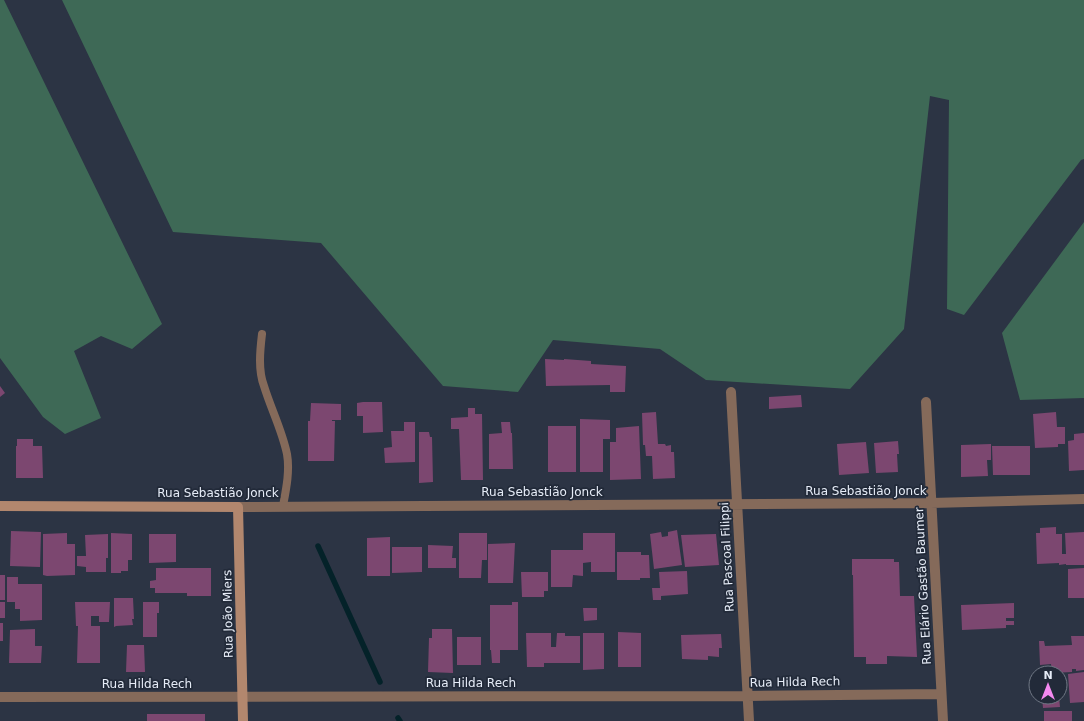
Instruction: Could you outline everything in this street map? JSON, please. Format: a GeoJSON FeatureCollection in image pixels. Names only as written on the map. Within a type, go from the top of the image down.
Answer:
{"type":"FeatureCollection","features":[{"type":"Feature","properties":{"kind":"street","name":"Rua Pascoal Filippi"},"geometry":{"type":"LineString","coordinates":[[731,392],[749,721]]}},
{"type":"Feature","properties":{"kind":"street","name":"Rua Elário Gastão Baumer"},"geometry":{"type":"LineString","coordinates":[[926,402],[943,721]]}},
{"type":"Feature","properties":{"kind":"street","name":"Rua Sebastião Jonck"},"geometry":{"type":"LineString","coordinates":[[0,506],[238,507],[931,503],[1084,499]]}},
{"type":"Feature","properties":{"kind":"street","name":"Rua João Miers"},"geometry":{"type":"LineString","coordinates":[[238,507],[243,721]]}},
{"type":"Feature","properties":{"kind":"street","name":"Rua Hilda Rech"},"geometry":{"type":"LineString","coordinates":[[0,697],[747,696],[942,694]]}},
{"type":"Feature","properties":{"kind":"lane"},"geometry":{"type":"LineString","coordinates":[[262,334],[260,358],[263,385],[278,422],[287,455],[287,482],[283,506]]}},
{"type":"Feature","properties":{"kind":"green space"},"geometry":{"type":"Polygon","coordinates":[[[0,0],[4,0],[162,324],[132,349],[101,336],[74,351],[101,418],[65,434],[43,417],[0,358],[0,0]]]}},
{"type":"Feature","properties":{"kind":"green space"},"geometry":{"type":"Polygon","coordinates":[[[62,0],[1084,0],[1084,159],[1081,160],[964,315],[947,309],[949,100],[930,96],[904,329],[850,389],[706,380],[660,349],[553,340],[518,392],[443,386],[321,243],[173,232],[62,0]]]}},
{"type":"Feature","properties":{"kind":"green space"},"geometry":{"type":"Polygon","coordinates":[[[1084,222],[1084,398],[1020,400],[1002,333],[1084,222]]]}},
{"type":"Feature","properties":{"kind":"building"},"geometry":{"type":"Polygon","coordinates":[[[545,359],[591,361],[591,364],[626,366],[625,392],[610,392],[610,385],[546,386],[545,359]]]}},
{"type":"Feature","properties":{"kind":"building"},"geometry":{"type":"Polygon","coordinates":[[[0,386],[5,393],[0,397],[0,386]]]}},
{"type":"Feature","properties":{"kind":"building"},"geometry":{"type":"Polygon","coordinates":[[[801,395],[802,407],[769,409],[769,397],[801,395]]]}},
{"type":"Feature","properties":{"kind":"building"},"geometry":{"type":"Polygon","coordinates":[[[382,402],[383,432],[363,433],[363,416],[357,416],[357,403],[382,402]]]}},
{"type":"Feature","properties":{"kind":"building"},"geometry":{"type":"Polygon","coordinates":[[[311,403],[341,404],[341,420],[332,420],[335,421],[334,461],[308,461],[308,421],[310,421],[311,403]]]}},
{"type":"Feature","properties":{"kind":"building"},"geometry":{"type":"Polygon","coordinates":[[[468,408],[475,408],[475,414],[482,414],[483,480],[461,480],[459,429],[451,429],[451,418],[468,417],[468,408]]]}},
{"type":"Feature","properties":{"kind":"building"},"geometry":{"type":"Polygon","coordinates":[[[656,412],[658,444],[665,444],[666,446],[671,445],[671,452],[674,452],[675,478],[653,479],[652,456],[646,456],[645,445],[643,445],[642,413],[656,412]]]}},
{"type":"Feature","properties":{"kind":"building"},"geometry":{"type":"Polygon","coordinates":[[[1056,412],[1057,427],[1065,427],[1065,444],[1058,444],[1058,447],[1035,448],[1033,414],[1056,412]]]}},
{"type":"Feature","properties":{"kind":"building"},"geometry":{"type":"Polygon","coordinates":[[[580,419],[610,420],[610,439],[603,439],[603,472],[580,472],[580,419]]]}},
{"type":"Feature","properties":{"kind":"building"},"geometry":{"type":"Polygon","coordinates":[[[404,422],[415,422],[415,462],[385,463],[384,448],[392,447],[391,431],[404,431],[404,422]]]}},
{"type":"Feature","properties":{"kind":"building"},"geometry":{"type":"Polygon","coordinates":[[[501,422],[510,422],[512,433],[513,469],[489,469],[489,434],[502,433],[501,422]]]}},
{"type":"Feature","properties":{"kind":"building"},"geometry":{"type":"Polygon","coordinates":[[[548,426],[576,426],[576,472],[548,472],[548,426]]]}},
{"type":"Feature","properties":{"kind":"building"},"geometry":{"type":"Polygon","coordinates":[[[639,426],[641,479],[610,480],[610,442],[616,442],[616,428],[639,426]]]}},
{"type":"Feature","properties":{"kind":"building"},"geometry":{"type":"Polygon","coordinates":[[[419,432],[429,432],[430,437],[432,437],[433,482],[419,483],[419,432]]]}},
{"type":"Feature","properties":{"kind":"building"},"geometry":{"type":"Polygon","coordinates":[[[1084,433],[1084,470],[1069,471],[1068,441],[1074,440],[1074,434],[1084,433]]]}},
{"type":"Feature","properties":{"kind":"building"},"geometry":{"type":"Polygon","coordinates":[[[17,439],[33,439],[33,446],[42,446],[43,478],[16,478],[17,439]]]}},
{"type":"Feature","properties":{"kind":"building"},"geometry":{"type":"Polygon","coordinates":[[[898,441],[898,472],[876,473],[874,443],[898,441]]]}},
{"type":"Feature","properties":{"kind":"building"},"geometry":{"type":"Polygon","coordinates":[[[866,442],[869,473],[839,475],[837,444],[866,442]]]}},
{"type":"Feature","properties":{"kind":"building"},"geometry":{"type":"Polygon","coordinates":[[[991,444],[991,460],[987,460],[988,476],[961,477],[961,445],[991,444]]]}},
{"type":"Feature","properties":{"kind":"building"},"geometry":{"type":"Polygon","coordinates":[[[992,446],[1030,446],[1030,475],[993,475],[992,446]]]}},
{"type":"Feature","properties":{"kind":"building"},"geometry":{"type":"Polygon","coordinates":[[[1056,527],[1056,534],[1062,534],[1062,554],[1066,554],[1065,533],[1084,532],[1084,565],[1059,565],[1059,563],[1037,564],[1036,533],[1040,533],[1040,528],[1056,527]]]}},
{"type":"Feature","properties":{"kind":"building"},"geometry":{"type":"Polygon","coordinates":[[[677,530],[682,565],[654,569],[650,534],[661,532],[662,537],[668,536],[668,532],[677,530]]]}},
{"type":"Feature","properties":{"kind":"building"},"geometry":{"type":"Polygon","coordinates":[[[11,531],[41,532],[40,567],[10,566],[11,531]]]}},
{"type":"Feature","properties":{"kind":"building"},"geometry":{"type":"Polygon","coordinates":[[[67,533],[67,544],[75,544],[75,575],[43,575],[43,534],[67,533]]]}},
{"type":"Feature","properties":{"kind":"building"},"geometry":{"type":"Polygon","coordinates":[[[111,533],[132,534],[132,560],[128,560],[128,571],[111,573],[111,533]]]}},
{"type":"Feature","properties":{"kind":"building"},"geometry":{"type":"Polygon","coordinates":[[[459,533],[487,533],[487,560],[482,560],[481,578],[459,578],[459,533]]]}},
{"type":"Feature","properties":{"kind":"building"},"geometry":{"type":"Polygon","coordinates":[[[583,533],[615,533],[615,572],[591,572],[591,562],[583,563],[583,576],[573,575],[572,587],[551,587],[551,550],[583,550],[583,533]]]}},
{"type":"Feature","properties":{"kind":"building"},"geometry":{"type":"Polygon","coordinates":[[[108,534],[108,558],[106,558],[106,572],[86,572],[86,567],[77,566],[77,556],[86,556],[85,535],[108,534]]]}},
{"type":"Feature","properties":{"kind":"building"},"geometry":{"type":"Polygon","coordinates":[[[149,534],[176,534],[176,562],[149,563],[149,534]]]}},
{"type":"Feature","properties":{"kind":"building"},"geometry":{"type":"Polygon","coordinates":[[[716,534],[719,565],[685,567],[681,535],[716,534]]]}},
{"type":"Feature","properties":{"kind":"building"},"geometry":{"type":"Polygon","coordinates":[[[390,537],[390,576],[367,576],[367,538],[390,537]]]}},
{"type":"Feature","properties":{"kind":"building"},"geometry":{"type":"Polygon","coordinates":[[[515,543],[513,583],[488,583],[488,544],[515,543]]]}},
{"type":"Feature","properties":{"kind":"building"},"geometry":{"type":"Polygon","coordinates":[[[428,545],[453,546],[452,558],[456,558],[456,568],[428,568],[428,545]]]}},
{"type":"Feature","properties":{"kind":"building"},"geometry":{"type":"Polygon","coordinates":[[[392,547],[422,547],[422,572],[392,573],[392,547]]]}},
{"type":"Feature","properties":{"kind":"building"},"geometry":{"type":"Polygon","coordinates":[[[617,552],[641,552],[641,555],[649,555],[650,578],[640,578],[640,580],[617,580],[617,552]]]}},
{"type":"Feature","properties":{"kind":"building"},"geometry":{"type":"Polygon","coordinates":[[[852,559],[894,559],[894,562],[899,562],[900,596],[914,596],[917,657],[887,656],[887,664],[866,664],[866,657],[854,657],[852,559]]]}},
{"type":"Feature","properties":{"kind":"building"},"geometry":{"type":"Polygon","coordinates":[[[156,568],[211,568],[211,596],[187,596],[187,593],[155,593],[155,588],[150,588],[150,581],[156,580],[156,568]]]}},
{"type":"Feature","properties":{"kind":"building"},"geometry":{"type":"Polygon","coordinates":[[[1084,568],[1084,598],[1068,598],[1068,569],[1084,568]]]}},
{"type":"Feature","properties":{"kind":"building"},"geometry":{"type":"Polygon","coordinates":[[[687,571],[688,594],[661,596],[661,600],[653,600],[652,588],[660,588],[659,572],[687,571]]]}},
{"type":"Feature","properties":{"kind":"building"},"geometry":{"type":"Polygon","coordinates":[[[521,572],[548,572],[548,591],[544,591],[544,597],[522,597],[521,572]]]}},
{"type":"Feature","properties":{"kind":"building"},"geometry":{"type":"Polygon","coordinates":[[[0,575],[5,575],[5,600],[0,600],[0,575]]]}},
{"type":"Feature","properties":{"kind":"building"},"geometry":{"type":"Polygon","coordinates":[[[7,577],[18,577],[18,584],[42,584],[42,620],[20,621],[20,609],[15,609],[15,602],[7,602],[7,577]]]}},
{"type":"Feature","properties":{"kind":"building"},"geometry":{"type":"Polygon","coordinates":[[[114,598],[133,598],[133,625],[114,627],[114,598]]]}},
{"type":"Feature","properties":{"kind":"building"},"geometry":{"type":"Polygon","coordinates":[[[0,602],[5,602],[5,618],[0,618],[0,602]]]}},
{"type":"Feature","properties":{"kind":"building"},"geometry":{"type":"Polygon","coordinates":[[[75,602],[110,602],[109,622],[99,622],[99,616],[91,616],[91,626],[100,626],[100,663],[77,663],[78,626],[76,626],[75,602]]]}},
{"type":"Feature","properties":{"kind":"building"},"geometry":{"type":"Polygon","coordinates":[[[143,602],[159,602],[159,613],[157,613],[157,637],[143,637],[143,602]]]}},
{"type":"Feature","properties":{"kind":"building"},"geometry":{"type":"Polygon","coordinates":[[[512,602],[518,602],[518,650],[500,650],[500,663],[492,663],[490,650],[490,605],[512,605],[512,602]]]}},
{"type":"Feature","properties":{"kind":"building"},"geometry":{"type":"Polygon","coordinates":[[[1014,603],[1014,618],[1006,618],[1006,621],[1014,621],[1014,625],[1006,625],[1006,628],[962,630],[961,605],[1014,603]]]}},
{"type":"Feature","properties":{"kind":"building"},"geometry":{"type":"Polygon","coordinates":[[[583,608],[597,608],[597,620],[584,621],[583,608]]]}},
{"type":"Feature","properties":{"kind":"building"},"geometry":{"type":"Polygon","coordinates":[[[0,623],[3,623],[3,641],[0,641],[0,623]]]}},
{"type":"Feature","properties":{"kind":"building"},"geometry":{"type":"Polygon","coordinates":[[[35,629],[35,646],[42,646],[41,663],[9,663],[10,630],[35,629]]]}},
{"type":"Feature","properties":{"kind":"building"},"geometry":{"type":"Polygon","coordinates":[[[432,629],[452,629],[453,673],[428,672],[429,638],[432,638],[432,629]]]}},
{"type":"Feature","properties":{"kind":"building"},"geometry":{"type":"Polygon","coordinates":[[[618,632],[641,633],[641,667],[618,667],[618,632]]]}},
{"type":"Feature","properties":{"kind":"building"},"geometry":{"type":"Polygon","coordinates":[[[526,633],[551,633],[551,647],[556,647],[557,633],[565,633],[565,636],[580,636],[580,663],[544,663],[544,667],[527,667],[526,633]]]}},
{"type":"Feature","properties":{"kind":"building"},"geometry":{"type":"Polygon","coordinates":[[[583,633],[604,633],[604,669],[583,670],[583,633]]]}},
{"type":"Feature","properties":{"kind":"building"},"geometry":{"type":"Polygon","coordinates":[[[721,634],[722,648],[719,648],[719,657],[708,656],[708,660],[682,659],[681,635],[721,634]]]}},
{"type":"Feature","properties":{"kind":"building"},"geometry":{"type":"Polygon","coordinates":[[[1071,636],[1084,636],[1084,670],[1076,671],[1076,669],[1072,669],[1072,672],[1068,672],[1068,665],[1040,665],[1039,641],[1044,641],[1045,646],[1072,645],[1071,636]]]}},
{"type":"Feature","properties":{"kind":"building"},"geometry":{"type":"Polygon","coordinates":[[[457,637],[481,637],[481,665],[457,665],[457,637]]]}},
{"type":"Feature","properties":{"kind":"building"},"geometry":{"type":"Polygon","coordinates":[[[127,645],[144,645],[145,672],[126,672],[127,645]]]}},
{"type":"Feature","properties":{"kind":"building"},"geometry":{"type":"Polygon","coordinates":[[[1084,672],[1084,702],[1070,703],[1068,674],[1084,672]]]}},
{"type":"Feature","properties":{"kind":"building"},"geometry":{"type":"Polygon","coordinates":[[[1043,705],[1060,705],[1060,707],[1043,708],[1043,705]]]}},
{"type":"Feature","properties":{"kind":"building"},"geometry":{"type":"Polygon","coordinates":[[[1044,711],[1072,711],[1072,721],[1044,721],[1044,711]]]}},
{"type":"Feature","properties":{"kind":"building"},"geometry":{"type":"Polygon","coordinates":[[[147,714],[205,714],[205,721],[147,721],[147,714]]]}},
{"type":"Feature","properties":{"kind":"waterway"},"geometry":{"type":"LineString","coordinates":[[318,546],[380,682]]}}]}
